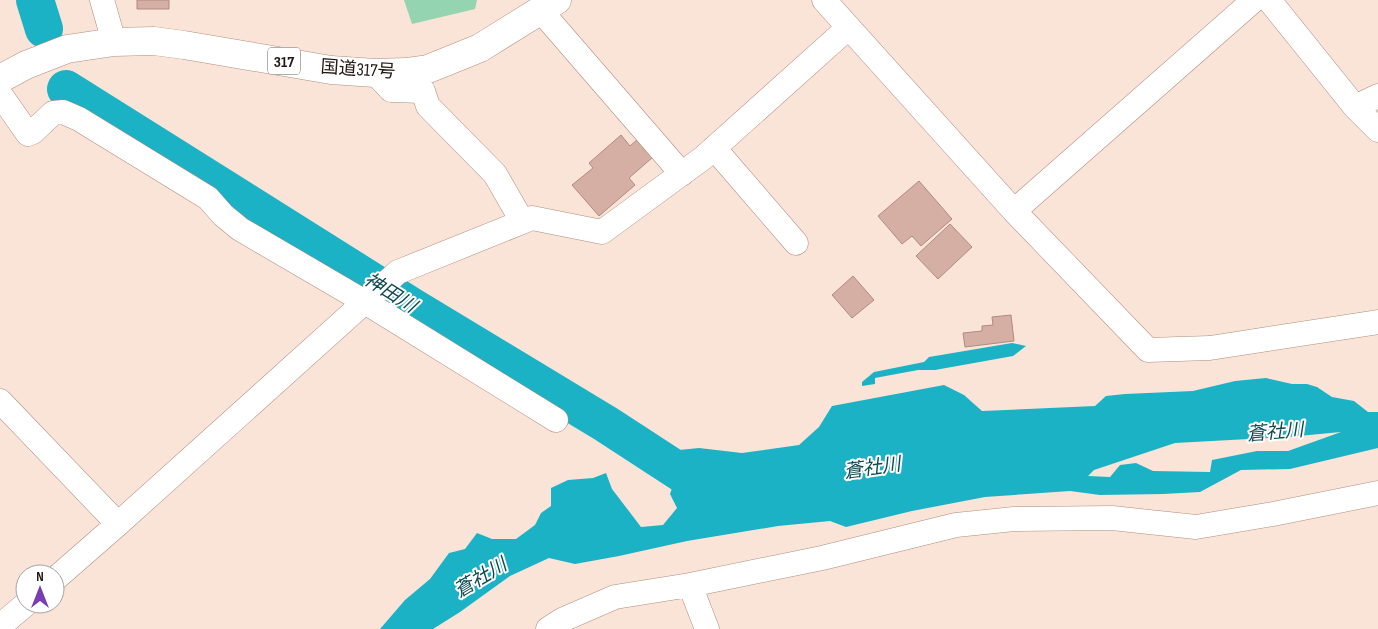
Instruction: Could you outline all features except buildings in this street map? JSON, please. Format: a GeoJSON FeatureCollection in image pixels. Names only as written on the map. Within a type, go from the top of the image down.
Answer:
{"type":"FeatureCollection","features":[{"type":"Feature","properties":{"kind":"highway","name":"国道317号"},"geometry":{"type":"LineString","coordinates":[[0,79],[26,65],[67,49],[114,42],[154,41],[331,70],[374,73],[406,72],[428,69],[480,48],[549,6]]}},
{"type":"Feature","properties":{"kind":"street"},"geometry":{"type":"LineString","coordinates":[[102,0],[114,42]]}},
{"type":"Feature","properties":{"kind":"street"},"geometry":{"type":"LineString","coordinates":[[824,0],[1014,211],[1148,350],[1210,348],[1378,322]]}},
{"type":"Feature","properties":{"kind":"street"},"geometry":{"type":"LineString","coordinates":[[1014,211],[1254,0]]}},
{"type":"Feature","properties":{"kind":"street"},"geometry":{"type":"LineString","coordinates":[[1269,0],[1355,107],[1378,130]]}},
{"type":"Feature","properties":{"kind":"street"},"geometry":{"type":"LineString","coordinates":[[549,6],[682,174]]}},
{"type":"Feature","properties":{"kind":"street"},"geometry":{"type":"LineString","coordinates":[[65,570],[398,272],[532,218],[602,232],[682,174],[714,148],[848,28]]}},
{"type":"Feature","properties":{"kind":"street"},"geometry":{"type":"LineString","coordinates":[[374,73],[391,90],[423,91],[428,106],[495,174],[522,221]]}},
{"type":"Feature","properties":{"kind":"street"},"geometry":{"type":"LineString","coordinates":[[0,94],[28,134],[33,132],[53,113],[63,112],[79,119],[208,198],[223,215],[240,229],[365,302],[556,420]]}},
{"type":"Feature","properties":{"kind":"street"},"geometry":{"type":"LineString","coordinates":[[1355,107],[1378,96]]}},
{"type":"Feature","properties":{"kind":"street"},"geometry":{"type":"LineString","coordinates":[[714,148],[796,243]]}},
{"type":"Feature","properties":{"kind":"street"},"geometry":{"type":"LineString","coordinates":[[0,401],[118,524]]}},
{"type":"Feature","properties":{"kind":"street"},"geometry":{"type":"LineString","coordinates":[[548,629],[562,620],[615,597],[690,585],[822,558],[956,524],[1014,519],[1112,518],[1196,527],[1378,493]]}},
{"type":"Feature","properties":{"kind":"street"},"geometry":{"type":"LineString","coordinates":[[690,585],[707,629]]}},
{"type":"Feature","properties":{"kind":"street"},"geometry":{"type":"LineString","coordinates":[[3,624],[15,614]]}},
{"type":"Feature","properties":{"kind":"green space"},"geometry":{"type":"Polygon","coordinates":[[[404,0],[477,0],[475,9],[412,24],[404,0]]]}},
{"type":"Feature","properties":{"kind":"water"},"geometry":{"type":"Polygon","coordinates":[[[1012,343],[1026,346],[1013,356],[935,370],[918,370],[875,378],[875,384],[862,386],[862,382],[874,372],[924,362],[929,357],[1012,343]]]}},
{"type":"Feature","properties":{"kind":"water","name":"蒼社川"},"geometry":{"type":"Polygon","coordinates":[[[1266,378],[1292,384],[1307,384],[1317,387],[1332,397],[1354,401],[1368,412],[1378,412],[1378,448],[1290,469],[1241,470],[1200,492],[1100,495],[1070,491],[985,497],[912,511],[846,527],[830,521],[778,526],[687,541],[575,564],[549,558],[510,576],[433,629],[380,629],[405,600],[430,579],[449,553],[465,549],[477,533],[492,539],[516,539],[535,525],[541,513],[551,506],[551,488],[568,480],[593,478],[606,473],[612,489],[641,527],[663,525],[677,508],[670,494],[682,460],[679,450],[699,448],[742,453],[799,445],[819,427],[832,406],[944,385],[964,395],[982,411],[1095,406],[1106,396],[1193,391],[1235,381],[1266,378]],[[1341,432],[1175,443],[1094,470],[1088,476],[1110,477],[1120,465],[1136,463],[1153,471],[1210,472],[1212,460],[1257,451],[1288,451],[1341,432]]]}},
{"type":"Feature","properties":{"kind":"waterway","name":"神田川"},"geometry":{"type":"LineString","coordinates":[[35,0],[44,29]]}},
{"type":"Feature","properties":{"kind":"waterway","name":"神田川"},"geometry":{"type":"LineString","coordinates":[[66,89],[411,306],[606,424],[715,495]]}}]}
